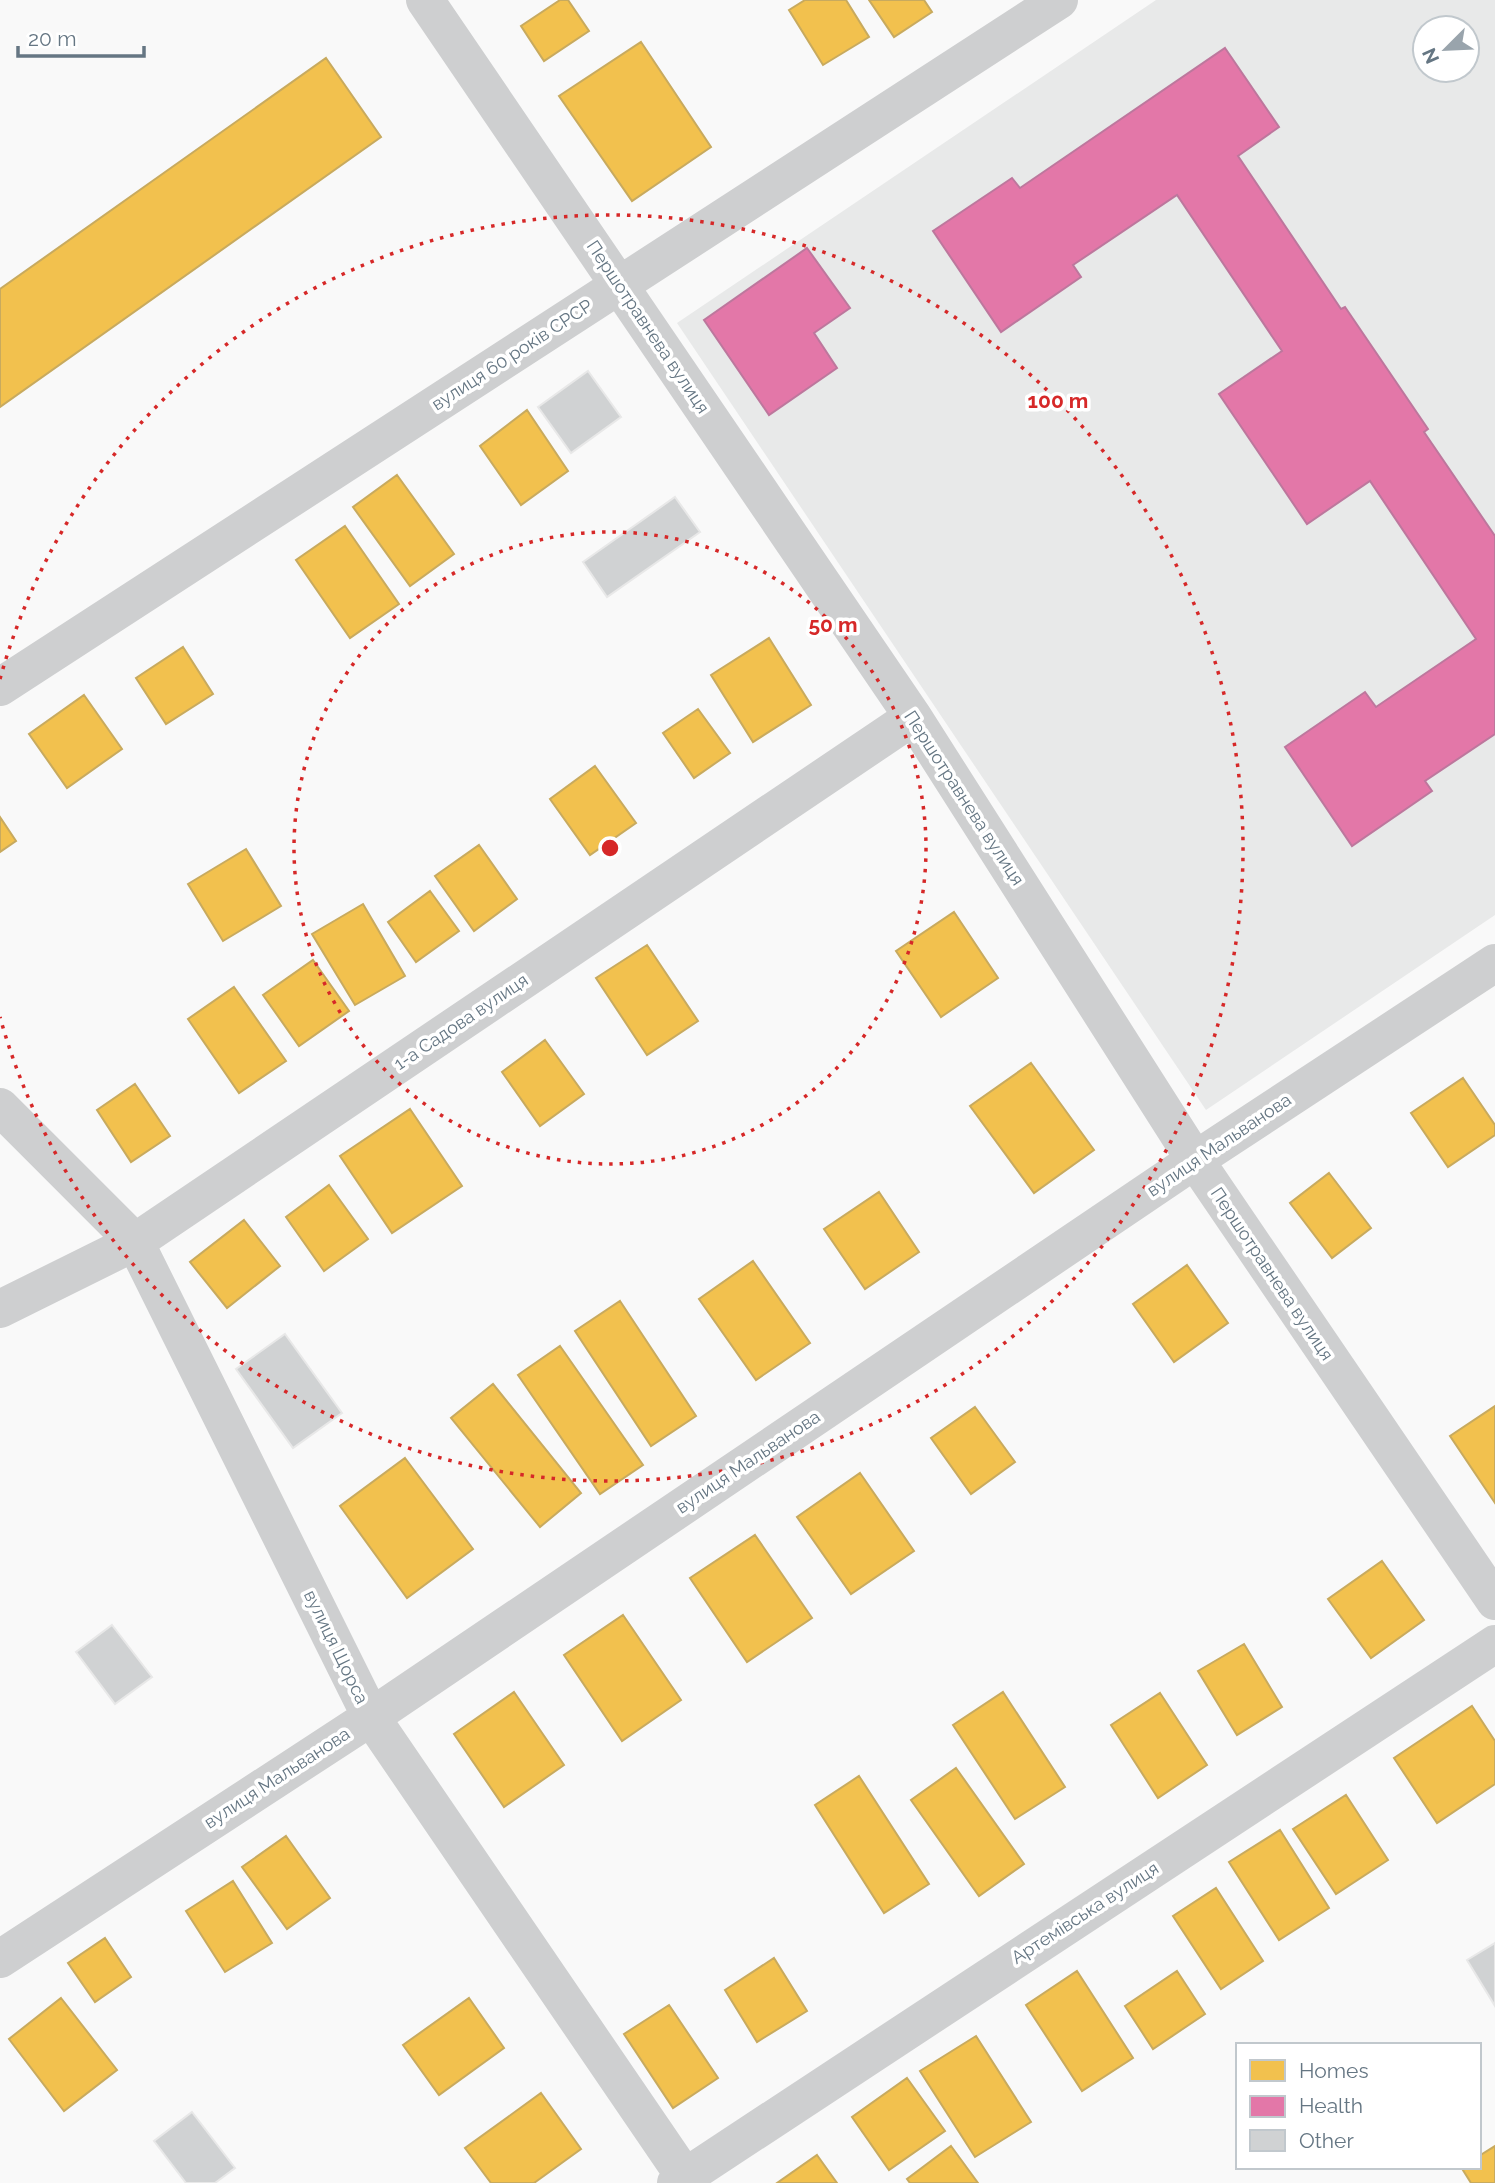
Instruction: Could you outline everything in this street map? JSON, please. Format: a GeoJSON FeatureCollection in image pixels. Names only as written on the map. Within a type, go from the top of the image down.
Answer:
{"type":"FeatureCollection","features":[{"type":"Feature","properties":{"kind":"street","name":"Першотравнева вулиця"},"geometry":{"type":"LineString","coordinates":[[425,0],[913,717],[1195,1160],[1495,1601]]}},
{"type":"Feature","properties":{"kind":"street","name":"вулиця 60 років СРСР"},"geometry":{"type":"LineString","coordinates":[[0,687],[1059,0]]}},
{"type":"Feature","properties":{"kind":"street","name":"1-а Садова вулиця"},"geometry":{"type":"LineString","coordinates":[[0,1309],[135,1242],[913,717]]}},
{"type":"Feature","properties":{"kind":"street","name":"вулиця Мальванова"},"geometry":{"type":"LineString","coordinates":[[0,1959],[371,1717],[1195,1160],[1495,963]]}},
{"type":"Feature","properties":{"kind":"street","name":"вулиця Щорса"},"geometry":{"type":"LineString","coordinates":[[0,1107],[135,1242],[371,1717],[683,2181]]}},
{"type":"Feature","properties":{"kind":"street","name":"Артемівська вулиця"},"geometry":{"type":"LineString","coordinates":[[683,2181],[1495,1644]]}},
{"type":"Feature","properties":{"kind":"shaded area"},"geometry":{"type":"Polygon","coordinates":[[[1156,0],[1495,0],[1495,915],[1206,1110],[677,323],[1156,0]]]}},
{"type":"Feature","properties":{"kind":"building: Homes"},"geometry":{"type":"Polygon","coordinates":[[[560,0],[568,0],[589,31],[544,61],[521,26],[560,0]]]}},
{"type":"Feature","properties":{"kind":"building: Homes"},"geometry":{"type":"Polygon","coordinates":[[[805,0],[846,0],[869,37],[823,65],[789,10],[805,0]]]}},
{"type":"Feature","properties":{"kind":"building: Homes"},"geometry":{"type":"Polygon","coordinates":[[[869,0],[924,0],[932,12],[894,37],[869,0]]]}},
{"type":"Feature","properties":{"kind":"building: Homes"},"geometry":{"type":"Polygon","coordinates":[[[641,42],[711,147],[632,201],[559,96],[641,42]]]}},
{"type":"Feature","properties":{"kind":"building: Homes"},"geometry":{"type":"Polygon","coordinates":[[[326,58],[381,137],[0,407],[0,289],[326,58]]]}},
{"type":"Feature","properties":{"kind":"building: Homes"},"geometry":{"type":"Polygon","coordinates":[[[527,410],[568,471],[521,505],[480,446],[527,410]]]}},
{"type":"Feature","properties":{"kind":"building: Homes"},"geometry":{"type":"Polygon","coordinates":[[[397,475],[454,554],[410,586],[353,507],[397,475]]]}},
{"type":"Feature","properties":{"kind":"building: Homes"},"geometry":{"type":"Polygon","coordinates":[[[345,526],[399,604],[350,638],[296,560],[345,526]]]}},
{"type":"Feature","properties":{"kind":"building: Homes"},"geometry":{"type":"Polygon","coordinates":[[[769,638],[811,705],[753,742],[711,675],[769,638]]]}},
{"type":"Feature","properties":{"kind":"building: Homes"},"geometry":{"type":"Polygon","coordinates":[[[183,647],[213,694],[166,724],[136,678],[183,647]]]}},
{"type":"Feature","properties":{"kind":"building: Homes"},"geometry":{"type":"Polygon","coordinates":[[[84,695],[122,749],[67,788],[29,734],[84,695]]]}},
{"type":"Feature","properties":{"kind":"building: Homes"},"geometry":{"type":"Polygon","coordinates":[[[698,709],[730,753],[694,778],[663,733],[698,709]]]}},
{"type":"Feature","properties":{"kind":"building: Homes"},"geometry":{"type":"Polygon","coordinates":[[[595,766],[636,823],[590,855],[550,799],[595,766]]]}},
{"type":"Feature","properties":{"kind":"building: Homes"},"geometry":{"type":"Polygon","coordinates":[[[0,817],[16,841],[0,852],[0,817]]]}},
{"type":"Feature","properties":{"kind":"building: Homes"},"geometry":{"type":"Polygon","coordinates":[[[479,845],[517,899],[474,931],[435,876],[479,845]]]}},
{"type":"Feature","properties":{"kind":"building: Homes"},"geometry":{"type":"Polygon","coordinates":[[[246,849],[281,906],[223,941],[188,884],[246,849]]]}},
{"type":"Feature","properties":{"kind":"building: Homes"},"geometry":{"type":"Polygon","coordinates":[[[430,891],[459,931],[416,962],[388,922],[430,891]]]}},
{"type":"Feature","properties":{"kind":"building: Homes"},"geometry":{"type":"Polygon","coordinates":[[[363,904],[405,976],[355,1005],[312,934],[363,904]]]}},
{"type":"Feature","properties":{"kind":"building: Homes"},"geometry":{"type":"Polygon","coordinates":[[[954,912],[998,978],[941,1017],[896,951],[954,912]]]}},
{"type":"Feature","properties":{"kind":"building: Homes"},"geometry":{"type":"Polygon","coordinates":[[[647,945],[698,1021],[647,1055],[596,978],[647,945]]]}},
{"type":"Feature","properties":{"kind":"building: Homes"},"geometry":{"type":"Polygon","coordinates":[[[313,960],[349,1011],[299,1046],[263,995],[313,960]]]}},
{"type":"Feature","properties":{"kind":"building: Homes"},"geometry":{"type":"Polygon","coordinates":[[[234,987],[286,1061],[239,1093],[188,1019],[234,987]]]}},
{"type":"Feature","properties":{"kind":"building: Homes"},"geometry":{"type":"Polygon","coordinates":[[[545,1040],[584,1094],[540,1126],[502,1072],[545,1040]]]}},
{"type":"Feature","properties":{"kind":"building: Homes"},"geometry":{"type":"Polygon","coordinates":[[[1031,1063],[1094,1150],[1034,1193],[970,1106],[1031,1063]]]}},
{"type":"Feature","properties":{"kind":"building: Homes"},"geometry":{"type":"Polygon","coordinates":[[[1463,1078],[1495,1125],[1495,1135],[1448,1167],[1411,1113],[1463,1078]]]}},
{"type":"Feature","properties":{"kind":"building: Homes"},"geometry":{"type":"Polygon","coordinates":[[[135,1084],[170,1136],[131,1162],[97,1110],[135,1084]]]}},
{"type":"Feature","properties":{"kind":"building: Homes"},"geometry":{"type":"Polygon","coordinates":[[[410,1109],[462,1186],[392,1233],[340,1156],[410,1109]]]}},
{"type":"Feature","properties":{"kind":"building: Homes"},"geometry":{"type":"Polygon","coordinates":[[[1329,1173],[1371,1228],[1332,1258],[1290,1203],[1329,1173]]]}},
{"type":"Feature","properties":{"kind":"building: Homes"},"geometry":{"type":"Polygon","coordinates":[[[329,1185],[368,1239],[324,1271],[286,1217],[329,1185]]]}},
{"type":"Feature","properties":{"kind":"building: Homes"},"geometry":{"type":"Polygon","coordinates":[[[879,1192],[919,1252],[865,1289],[824,1229],[879,1192]]]}},
{"type":"Feature","properties":{"kind":"building: Homes"},"geometry":{"type":"Polygon","coordinates":[[[244,1220],[280,1266],[227,1308],[190,1262],[244,1220]]]}},
{"type":"Feature","properties":{"kind":"building: Homes"},"geometry":{"type":"Polygon","coordinates":[[[753,1261],[810,1343],[756,1380],[699,1299],[753,1261]]]}},
{"type":"Feature","properties":{"kind":"building: Homes"},"geometry":{"type":"Polygon","coordinates":[[[1187,1265],[1228,1323],[1174,1362],[1133,1304],[1187,1265]]]}},
{"type":"Feature","properties":{"kind":"building: Homes"},"geometry":{"type":"Polygon","coordinates":[[[620,1301],[696,1416],[651,1446],[575,1331],[620,1301]]]}},
{"type":"Feature","properties":{"kind":"building: Homes"},"geometry":{"type":"Polygon","coordinates":[[[560,1346],[643,1465],[600,1494],[518,1375],[560,1346]]]}},
{"type":"Feature","properties":{"kind":"building: Homes"},"geometry":{"type":"Polygon","coordinates":[[[493,1384],[581,1493],[540,1527],[451,1418],[493,1384]]]}},
{"type":"Feature","properties":{"kind":"building: Homes"},"geometry":{"type":"Polygon","coordinates":[[[1495,1406],[1495,1503],[1450,1436],[1495,1406]]]}},
{"type":"Feature","properties":{"kind":"building: Homes"},"geometry":{"type":"Polygon","coordinates":[[[975,1407],[1015,1462],[971,1494],[931,1438],[975,1407]]]}},
{"type":"Feature","properties":{"kind":"building: Homes"},"geometry":{"type":"Polygon","coordinates":[[[405,1458],[473,1549],[407,1598],[340,1506],[405,1458]]]}},
{"type":"Feature","properties":{"kind":"building: Homes"},"geometry":{"type":"Polygon","coordinates":[[[860,1473],[914,1551],[851,1594],[797,1517],[860,1473]]]}},
{"type":"Feature","properties":{"kind":"building: Homes"},"geometry":{"type":"Polygon","coordinates":[[[755,1535],[812,1618],[747,1662],[690,1578],[755,1535]]]}},
{"type":"Feature","properties":{"kind":"building: Homes"},"geometry":{"type":"Polygon","coordinates":[[[1382,1561],[1424,1620],[1371,1658],[1328,1599],[1382,1561]]]}},
{"type":"Feature","properties":{"kind":"building: Homes"},"geometry":{"type":"Polygon","coordinates":[[[623,1615],[681,1700],[622,1741],[564,1655],[623,1615]]]}},
{"type":"Feature","properties":{"kind":"building: Homes"},"geometry":{"type":"Polygon","coordinates":[[[1244,1644],[1282,1707],[1237,1735],[1198,1671],[1244,1644]]]}},
{"type":"Feature","properties":{"kind":"building: Homes"},"geometry":{"type":"Polygon","coordinates":[[[514,1692],[564,1765],[504,1807],[454,1734],[514,1692]]]}},
{"type":"Feature","properties":{"kind":"building: Homes"},"geometry":{"type":"Polygon","coordinates":[[[1003,1692],[1065,1787],[1015,1819],[953,1725],[1003,1692]]]}},
{"type":"Feature","properties":{"kind":"building: Homes"},"geometry":{"type":"Polygon","coordinates":[[[1160,1693],[1207,1765],[1158,1798],[1111,1725],[1160,1693]]]}},
{"type":"Feature","properties":{"kind":"building: Homes"},"geometry":{"type":"Polygon","coordinates":[[[1472,1706],[1495,1741],[1495,1784],[1437,1823],[1394,1758],[1472,1706]]]}},
{"type":"Feature","properties":{"kind":"building: Homes"},"geometry":{"type":"Polygon","coordinates":[[[956,1768],[1024,1864],[979,1896],[911,1800],[956,1768]]]}},
{"type":"Feature","properties":{"kind":"building: Homes"},"geometry":{"type":"Polygon","coordinates":[[[859,1776],[929,1884],[884,1913],[815,1805],[859,1776]]]}},
{"type":"Feature","properties":{"kind":"building: Homes"},"geometry":{"type":"Polygon","coordinates":[[[1346,1795],[1388,1860],[1336,1894],[1293,1829],[1346,1795]]]}},
{"type":"Feature","properties":{"kind":"building: Homes"},"geometry":{"type":"Polygon","coordinates":[[[1280,1830],[1329,1908],[1279,1940],[1229,1862],[1280,1830]]]}},
{"type":"Feature","properties":{"kind":"building: Homes"},"geometry":{"type":"Polygon","coordinates":[[[286,1836],[330,1898],[287,1929],[242,1867],[286,1836]]]}},
{"type":"Feature","properties":{"kind":"building: Homes"},"geometry":{"type":"Polygon","coordinates":[[[233,1881],[272,1943],[225,1972],[186,1911],[233,1881]]]}},
{"type":"Feature","properties":{"kind":"building: Homes"},"geometry":{"type":"Polygon","coordinates":[[[1216,1888],[1263,1961],[1221,1989],[1173,1916],[1216,1888]]]}},
{"type":"Feature","properties":{"kind":"building: Homes"},"geometry":{"type":"Polygon","coordinates":[[[105,1938],[131,1977],[95,2002],[68,1963],[105,1938]]]}},
{"type":"Feature","properties":{"kind":"building: Homes"},"geometry":{"type":"Polygon","coordinates":[[[774,1958],[807,2011],[757,2042],[725,1990],[774,1958]]]}},
{"type":"Feature","properties":{"kind":"building: Homes"},"geometry":{"type":"Polygon","coordinates":[[[1077,1971],[1133,2058],[1082,2091],[1026,2005],[1077,1971]]]}},
{"type":"Feature","properties":{"kind":"building: Homes"},"geometry":{"type":"Polygon","coordinates":[[[1177,1971],[1205,2014],[1153,2049],[1125,2006],[1177,1971]]]}},
{"type":"Feature","properties":{"kind":"building: Homes"},"geometry":{"type":"Polygon","coordinates":[[[61,1998],[117,2070],[64,2111],[9,2039],[61,1998]]]}},
{"type":"Feature","properties":{"kind":"building: Homes"},"geometry":{"type":"Polygon","coordinates":[[[469,1998],[504,2048],[439,2095],[403,2045],[469,1998]]]}},
{"type":"Feature","properties":{"kind":"building: Homes"},"geometry":{"type":"Polygon","coordinates":[[[669,2005],[718,2078],[673,2108],[624,2034],[669,2005]]]}},
{"type":"Feature","properties":{"kind":"building: Homes"},"geometry":{"type":"Polygon","coordinates":[[[976,2036],[1031,2122],[975,2157],[920,2071],[976,2036]]]}},
{"type":"Feature","properties":{"kind":"building: Homes"},"geometry":{"type":"Polygon","coordinates":[[[907,2078],[945,2131],[889,2170],[852,2117],[907,2078]]]}},
{"type":"Feature","properties":{"kind":"building: Homes"},"geometry":{"type":"Polygon","coordinates":[[[541,2093],[581,2149],[534,2183],[491,2183],[465,2148],[541,2093]]]}},
{"type":"Feature","properties":{"kind":"building: Homes"},"geometry":{"type":"Polygon","coordinates":[[[951,2146],[978,2183],[910,2183],[907,2179],[951,2146]]]}},
{"type":"Feature","properties":{"kind":"building: Homes"},"geometry":{"type":"Polygon","coordinates":[[[1495,2146],[1495,2183],[1471,2183],[1462,2169],[1481,2169],[1481,2155],[1495,2146]]]}},
{"type":"Feature","properties":{"kind":"building: Homes"},"geometry":{"type":"Polygon","coordinates":[[[817,2155],[837,2183],[777,2183],[817,2155]]]}},
{"type":"Feature","properties":{"kind":"building: Health"},"geometry":{"type":"Polygon","coordinates":[[[1225,48],[1279,127],[1238,156],[1341,309],[1345,307],[1428,429],[1424,432],[1495,536],[1495,734],[1425,781],[1432,791],[1352,846],[1285,747],[1365,692],[1376,707],[1476,639],[1370,481],[1307,524],[1219,394],[1282,351],[1177,195],[1073,265],[1081,277],[1001,332],[933,231],[1012,178],[1020,188],[1225,48]]]}},
{"type":"Feature","properties":{"kind":"building: Health"},"geometry":{"type":"Polygon","coordinates":[[[807,248],[850,308],[814,333],[837,368],[769,415],[704,320],[807,248]]]}},
{"type":"Feature","properties":{"kind":"building: Other"},"geometry":{"type":"Polygon","coordinates":[[[588,371],[621,417],[571,453],[538,407],[588,371]]]}},
{"type":"Feature","properties":{"kind":"building: Other"},"geometry":{"type":"Polygon","coordinates":[[[675,497],[700,532],[607,597],[583,562],[675,497]]]}},
{"type":"Feature","properties":{"kind":"building: Other"},"geometry":{"type":"Polygon","coordinates":[[[285,1334],[342,1413],[293,1448],[236,1369],[285,1334]]]}},
{"type":"Feature","properties":{"kind":"building: Other"},"geometry":{"type":"Polygon","coordinates":[[[112,1625],[152,1677],[115,1704],[76,1652],[112,1625]]]}},
{"type":"Feature","properties":{"kind":"building: Other"},"geometry":{"type":"Polygon","coordinates":[[[1495,1943],[1495,2006],[1467,1960],[1495,1943]]]}},
{"type":"Feature","properties":{"kind":"building: Other"},"geometry":{"type":"Polygon","coordinates":[[[192,2112],[235,2168],[215,2183],[186,2183],[154,2141],[192,2112]]]}}]}
